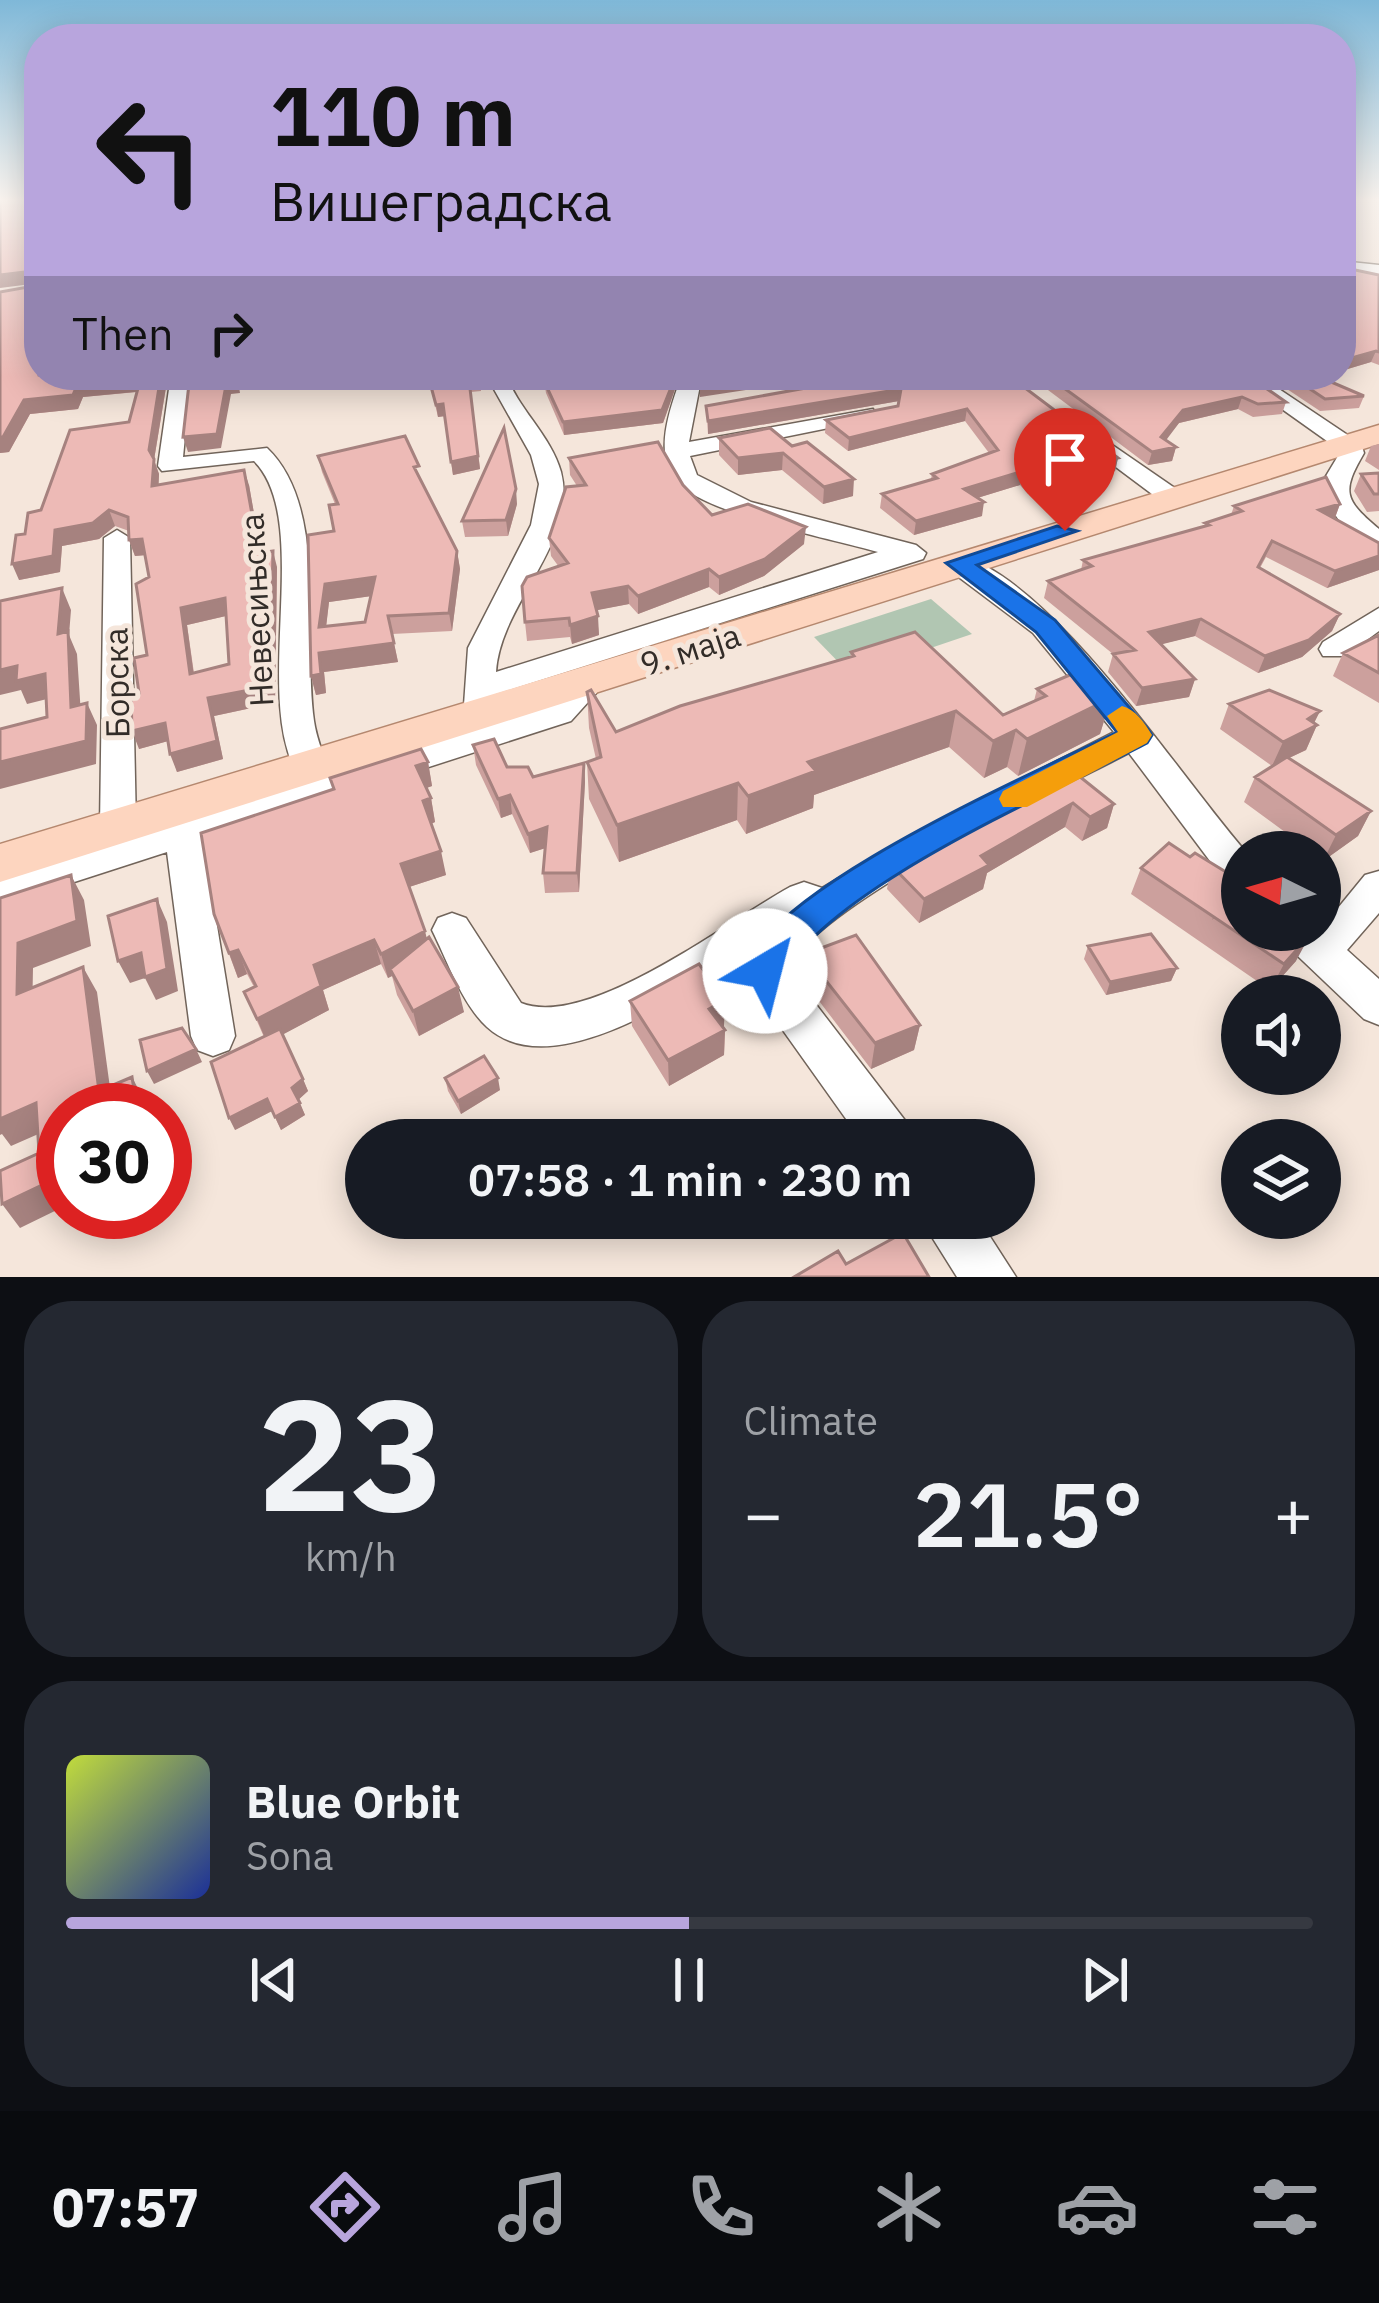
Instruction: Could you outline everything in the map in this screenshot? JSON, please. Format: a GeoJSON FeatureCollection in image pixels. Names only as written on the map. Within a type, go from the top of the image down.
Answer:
{"type":"FeatureCollection","features":[{"type":"Feature","properties":{"kind":"main road","name":"9. маја"},"geometry":{"type":"LineString","coordinates":[[0,863],[118,827],[182,820],[480,701],[592,680],[935,561],[1173,499],[1379,434]]}},
{"type":"Feature","properties":{"kind":"street","name":"Невесињска"},"geometry":{"type":"LineString","coordinates":[[180,390],[170,466],[266,454],[282,478],[290,517],[298,725],[310,766]]}},
{"type":"Feature","properties":{"kind":"street"},"geometry":{"type":"LineString","coordinates":[[505,390],[544,458],[550,494],[536,541],[488,634],[480,701],[935,561]]}},
{"type":"Feature","properties":{"kind":"street"},"geometry":{"type":"LineString","coordinates":[[691,390],[678,452],[687,480],[724,500],[935,561],[1046,626],[1136,735],[1221,850]]}},
{"type":"Feature","properties":{"kind":"street"},"geometry":{"type":"LineString","coordinates":[[1266,390],[1356,453],[1336,474],[1339,498],[1379,542]]}},
{"type":"Feature","properties":{"kind":"street"},"geometry":{"type":"LineString","coordinates":[[678,452],[888,409]]}},
{"type":"Feature","properties":{"kind":"street"},"geometry":{"type":"LineString","coordinates":[[1061,416],[1173,499]]}},
{"type":"Feature","properties":{"kind":"street","name":"Борска"},"geometry":{"type":"LineString","coordinates":[[117,538],[118,827]]}},
{"type":"Feature","properties":{"kind":"street"},"geometry":{"type":"LineString","coordinates":[[1334,650],[1379,617]]}},
{"type":"Feature","properties":{"kind":"street"},"geometry":{"type":"LineString","coordinates":[[0,891],[182,820],[559,713],[592,680]]}},
{"type":"Feature","properties":{"kind":"street"},"geometry":{"type":"LineString","coordinates":[[874,1119],[765,971],[768,956],[824,905],[877,870],[1136,735]]}},
{"type":"Feature","properties":{"kind":"street"},"geometry":{"type":"LineString","coordinates":[[182,820],[213,1036]]}},
{"type":"Feature","properties":{"kind":"street"},"geometry":{"type":"LineString","coordinates":[[1341,916],[1379,886]]}},
{"type":"Feature","properties":{"kind":"street"},"geometry":{"type":"LineString","coordinates":[[452,930],[504,1016],[541,1029],[563,1028],[620,1006],[804,898],[824,905]]}},
{"type":"Feature","properties":{"kind":"street"},"geometry":{"type":"LineString","coordinates":[[1320,951],[1379,1006]]}},
{"type":"Feature","properties":{"kind":"street"},"geometry":{"type":"LineString","coordinates":[[961,1239],[988,1277]]}},
{"type":"Feature","properties":{"kind":"green space"},"geometry":{"type":"Polygon","coordinates":[[[931,599],[972,634],[851,675],[814,637],[931,599]]]}},
{"type":"Feature","properties":{"kind":"building"},"geometry":{"type":"Polygon","coordinates":[[[0,258],[24,258],[24,272],[0,275],[0,258]]]}},
{"type":"Feature","properties":{"kind":"building"},"geometry":{"type":"Polygon","coordinates":[[[1356,270],[1379,275],[1376,351],[1356,357],[1356,270]]]}},
{"type":"Feature","properties":{"kind":"building"},"geometry":{"type":"Polygon","coordinates":[[[24,288],[24,390],[75,390],[73,395],[24,400],[0,437],[0,292],[24,288]]]}},
{"type":"Feature","properties":{"kind":"building"},"geometry":{"type":"Polygon","coordinates":[[[138,390],[159,390],[149,450],[154,459],[152,486],[244,470],[259,553],[273,551],[270,686],[208,698],[217,741],[170,754],[165,723],[132,731],[131,695],[139,693],[134,658],[147,655],[136,584],[149,577],[142,539],[129,540],[128,517],[109,510],[93,523],[55,530],[53,556],[12,564],[16,535],[25,534],[28,513],[41,510],[70,430],[129,422],[138,390]],[[225,598],[181,608],[190,674],[229,664],[225,598]]]}},
{"type":"Feature","properties":{"kind":"building"},"geometry":{"type":"Polygon","coordinates":[[[188,390],[225,390],[217,434],[183,437],[188,390]]]}},
{"type":"Feature","properties":{"kind":"building"},"geometry":{"type":"Polygon","coordinates":[[[432,390],[470,390],[478,456],[451,462],[443,404],[436,405],[432,390]]]}},
{"type":"Feature","properties":{"kind":"building"},"geometry":{"type":"Polygon","coordinates":[[[548,390],[670,390],[662,410],[563,422],[548,390]]]}},
{"type":"Feature","properties":{"kind":"building"},"geometry":{"type":"Polygon","coordinates":[[[795,390],[895,390],[708,421],[706,406],[795,390]]]}},
{"type":"Feature","properties":{"kind":"building"},"geometry":{"type":"Polygon","coordinates":[[[901,390],[1028,390],[1118,458],[1107,460],[1113,465],[1050,471],[1056,478],[1030,480],[1023,471],[964,489],[984,502],[916,521],[882,494],[937,478],[932,474],[998,450],[967,409],[849,438],[826,420],[898,406],[901,390]]]}},
{"type":"Feature","properties":{"kind":"building"},"geometry":{"type":"Polygon","coordinates":[[[1067,390],[1269,390],[1286,402],[1258,404],[1242,397],[1183,410],[1161,437],[1176,447],[1152,452],[1067,390]]]}},
{"type":"Feature","properties":{"kind":"building"},"geometry":{"type":"Polygon","coordinates":[[[1312,390],[1350,390],[1364,396],[1325,399],[1312,390]]]}},
{"type":"Feature","properties":{"kind":"building"},"geometry":{"type":"Polygon","coordinates":[[[504,428],[516,489],[506,520],[462,521],[504,428]]]}},
{"type":"Feature","properties":{"kind":"building"},"geometry":{"type":"Polygon","coordinates":[[[770,428],[792,446],[807,442],[854,479],[824,487],[783,453],[738,458],[719,438],[770,428]]]}},
{"type":"Feature","properties":{"kind":"building"},"geometry":{"type":"Polygon","coordinates":[[[405,436],[419,466],[414,467],[457,551],[449,613],[388,616],[394,643],[319,653],[321,674],[311,676],[308,535],[334,531],[329,505],[338,504],[318,456],[405,436]],[[375,577],[325,584],[319,627],[365,622],[375,577]]]}},
{"type":"Feature","properties":{"kind":"building"},"geometry":{"type":"Polygon","coordinates":[[[658,442],[683,485],[712,515],[748,504],[806,527],[765,559],[719,577],[709,569],[638,596],[628,586],[592,593],[598,616],[570,625],[569,618],[525,622],[522,586],[527,577],[568,563],[549,538],[566,487],[586,485],[569,458],[658,442]]]}},
{"type":"Feature","properties":{"kind":"building"},"geometry":{"type":"Polygon","coordinates":[[[1379,473],[1379,494],[1374,494],[1361,474],[1379,473]]]}},
{"type":"Feature","properties":{"kind":"building"},"geometry":{"type":"Polygon","coordinates":[[[1326,477],[1340,504],[1319,510],[1379,543],[1379,556],[1335,571],[1272,541],[1258,567],[1340,614],[1309,640],[1265,656],[1201,619],[1149,632],[1195,679],[1142,688],[1113,654],[1135,650],[1048,581],[1092,566],[1083,560],[1209,525],[1205,523],[1242,511],[1234,506],[1326,477]]]}},
{"type":"Feature","properties":{"kind":"building"},"geometry":{"type":"Polygon","coordinates":[[[62,588],[58,634],[68,631],[71,707],[87,703],[86,741],[0,762],[0,729],[47,717],[45,674],[16,681],[17,666],[0,670],[0,601],[62,588]]]}},
{"type":"Feature","properties":{"kind":"building"},"geometry":{"type":"Polygon","coordinates":[[[915,632],[1003,715],[1046,696],[1037,689],[1072,674],[1111,698],[1027,739],[1016,730],[993,741],[956,711],[808,762],[816,771],[748,796],[738,783],[617,825],[587,762],[601,757],[587,692],[591,690],[616,732],[680,706],[854,656],[851,652],[915,632]]]}},
{"type":"Feature","properties":{"kind":"building"},"geometry":{"type":"Polygon","coordinates":[[[1379,635],[1379,673],[1343,653],[1379,635]]]}},
{"type":"Feature","properties":{"kind":"building"},"geometry":{"type":"Polygon","coordinates":[[[1269,690],[1320,711],[1308,719],[1317,725],[1283,742],[1229,704],[1269,690]]]}},
{"type":"Feature","properties":{"kind":"building"},"geometry":{"type":"Polygon","coordinates":[[[494,739],[507,767],[528,767],[533,777],[584,763],[577,873],[543,873],[547,827],[528,834],[510,795],[498,799],[473,745],[494,739]]]}},
{"type":"Feature","properties":{"kind":"building"},"geometry":{"type":"Polygon","coordinates":[[[421,749],[428,762],[416,766],[431,798],[423,801],[441,851],[401,864],[425,931],[381,954],[374,940],[314,965],[321,986],[257,1019],[244,992],[256,986],[238,950],[229,953],[214,914],[201,833],[334,789],[330,778],[421,749]]]}},
{"type":"Feature","properties":{"kind":"building"},"geometry":{"type":"Polygon","coordinates":[[[1287,757],[1371,811],[1341,832],[1330,831],[1255,777],[1287,757]]]}},
{"type":"Feature","properties":{"kind":"building"},"geometry":{"type":"Polygon","coordinates":[[[1069,768],[1114,804],[1090,817],[1073,803],[981,856],[989,865],[924,899],[891,865],[957,834],[1012,804],[1007,800],[1069,768]]]}},
{"type":"Feature","properties":{"kind":"building"},"geometry":{"type":"Polygon","coordinates":[[[1169,843],[1221,869],[1221,922],[1141,868],[1169,843]]]}},
{"type":"Feature","properties":{"kind":"building"},"geometry":{"type":"Polygon","coordinates":[[[71,875],[77,921],[18,943],[17,994],[83,967],[98,1083],[36,1083],[36,1103],[0,1119],[0,898],[71,875]]]}},
{"type":"Feature","properties":{"kind":"building"},"geometry":{"type":"Polygon","coordinates":[[[157,899],[167,969],[145,977],[141,953],[118,961],[108,916],[157,899]]]}},
{"type":"Feature","properties":{"kind":"building"},"geometry":{"type":"Polygon","coordinates":[[[1151,934],[1177,968],[1110,982],[1088,946],[1151,934]]]}},
{"type":"Feature","properties":{"kind":"building"},"geometry":{"type":"Polygon","coordinates":[[[856,935],[920,1025],[875,1043],[805,954],[856,935]]]}},
{"type":"Feature","properties":{"kind":"building"},"geometry":{"type":"Polygon","coordinates":[[[429,937],[458,987],[413,1011],[390,969],[429,937]]]}},
{"type":"Feature","properties":{"kind":"building"},"geometry":{"type":"Polygon","coordinates":[[[1265,951],[1296,951],[1284,964],[1265,951]]]}},
{"type":"Feature","properties":{"kind":"building"},"geometry":{"type":"Polygon","coordinates":[[[699,964],[725,1000],[709,1009],[725,1030],[668,1060],[630,1001],[699,964]]]}},
{"type":"Feature","properties":{"kind":"building"},"geometry":{"type":"Polygon","coordinates":[[[182,1028],[196,1049],[147,1071],[140,1040],[182,1028]]]}},
{"type":"Feature","properties":{"kind":"building"},"geometry":{"type":"Polygon","coordinates":[[[280,1029],[303,1079],[292,1088],[300,1103],[275,1117],[267,1099],[229,1118],[211,1062],[280,1029]]]}},
{"type":"Feature","properties":{"kind":"building"},"geometry":{"type":"Polygon","coordinates":[[[484,1056],[498,1078],[458,1101],[445,1078],[484,1056]]]}},
{"type":"Feature","properties":{"kind":"building"},"geometry":{"type":"Polygon","coordinates":[[[36,1154],[36,1188],[2,1204],[0,1171],[36,1154]]]}},
{"type":"Feature","properties":{"kind":"building"},"geometry":{"type":"Polygon","coordinates":[[[892,1239],[907,1239],[929,1277],[794,1277],[838,1251],[846,1264],[892,1239]]]}},
{"type":"Feature","properties":{"kind":"slow traffic"},"geometry":{"type":"LineString","coordinates":[[1015,799],[1136,735],[1122,716]]}},
{"type":"Feature","properties":{"kind":"route"},"geometry":{"type":"LineString","coordinates":[[765,971],[768,956],[791,932],[877,870],[1136,735],[1046,626],[958,563],[1065,531]]}}]}
